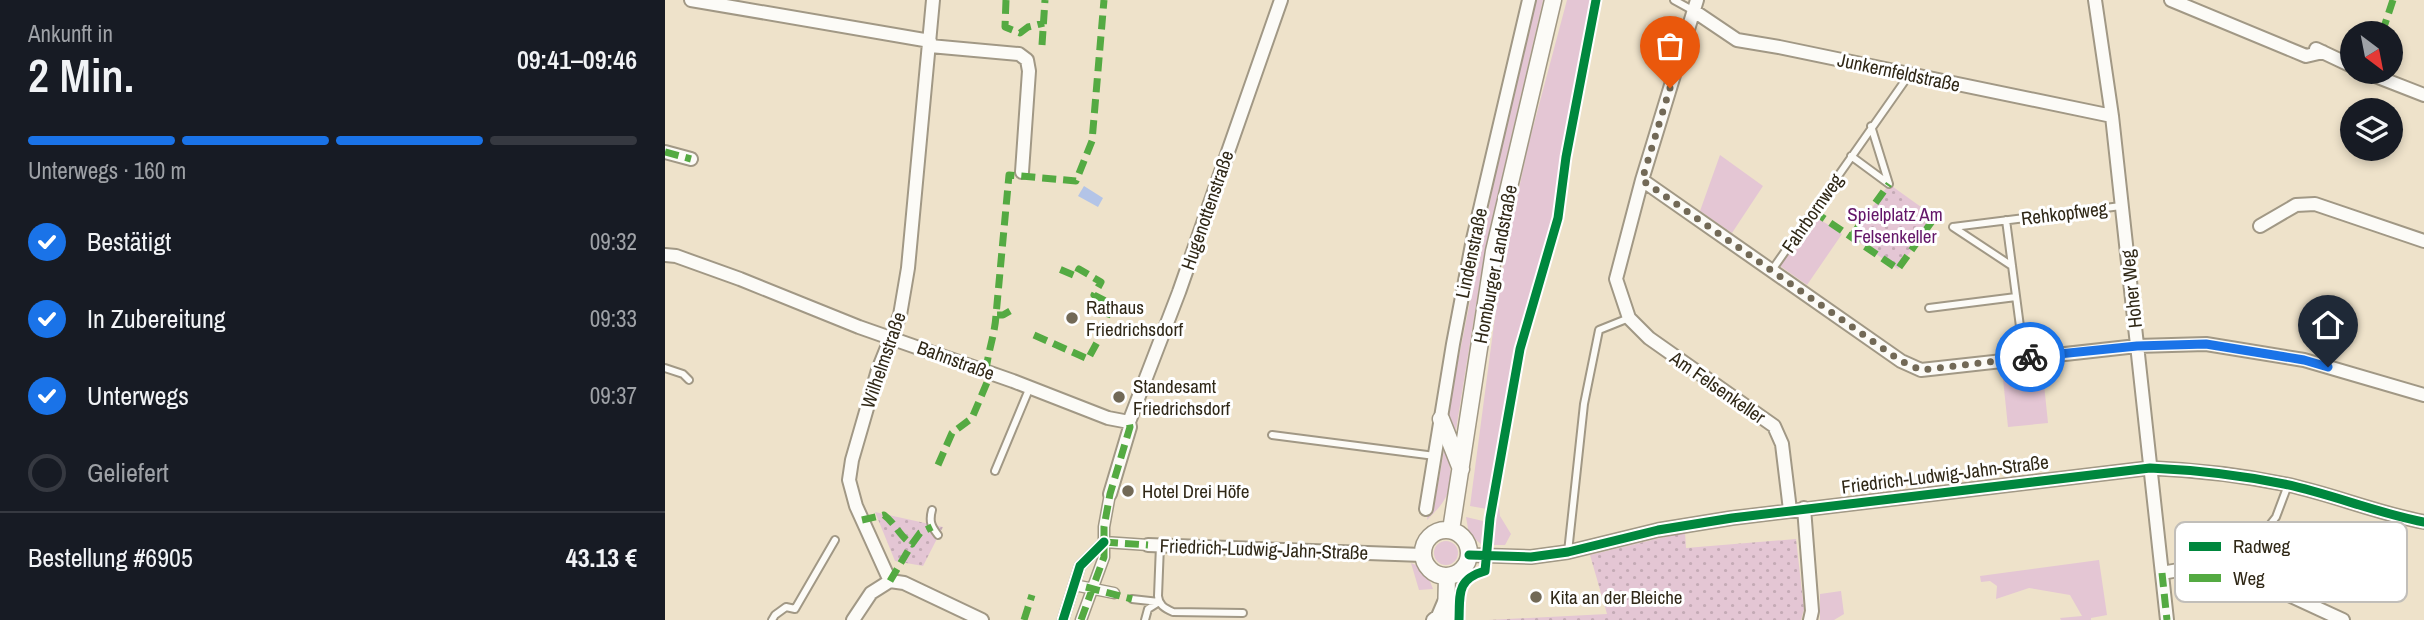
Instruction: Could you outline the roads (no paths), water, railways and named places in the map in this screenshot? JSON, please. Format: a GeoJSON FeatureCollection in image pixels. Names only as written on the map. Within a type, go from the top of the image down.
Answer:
{"type":"FeatureCollection","features":[{"type":"Feature","properties":{"kind":"street"},"geometry":{"type":"LineString","coordinates":[[691,0],[930,43],[1019,54],[1027,60],[1029,71],[1022,172]]}},
{"type":"Feature","properties":{"kind":"street","name":"Wilhelmstraße"},"geometry":{"type":"LineString","coordinates":[[890,581],[856,506],[849,480],[870,396],[900,315],[908,268],[933,0]]}},
{"type":"Feature","properties":{"kind":"street","name":"Hugenottenstraße"},"geometry":{"type":"LineString","coordinates":[[1083,616],[1104,557],[1104,527],[1110,494],[1130,427],[1129,422],[1179,292],[1280,0]]}},
{"type":"Feature","properties":{"kind":"street","name":"Lindenstraße"},"geometry":{"type":"LineString","coordinates":[[1426,509],[1473,239],[1529,0]]}},
{"type":"Feature","properties":{"kind":"street","name":"Homburger Landstraße"},"geometry":{"type":"LineString","coordinates":[[1451,530],[1494,251],[1553,0]]}},
{"type":"Feature","properties":{"kind":"street","name":"Hoher Weg"},"geometry":{"type":"LineString","coordinates":[[2095,0],[2112,116],[2167,620]]}},
{"type":"Feature","properties":{"kind":"street"},"geometry":{"type":"LineString","coordinates":[[2171,0],[2288,50],[2306,56],[2323,52],[2340,60]]}},
{"type":"Feature","properties":{"kind":"street","name":"Junkernfeldstraße"},"geometry":{"type":"LineString","coordinates":[[1696,5],[1737,40],[2112,116]]}},
{"type":"Feature","properties":{"kind":"street","name":"Am Felsenkeller"},"geometry":{"type":"LineString","coordinates":[[1696,5],[1642,180],[1616,279],[1629,318],[1650,338],[1773,426],[1782,444],[1790,510]]}},
{"type":"Feature","properties":{"kind":"street"},"geometry":{"type":"LineString","coordinates":[[2396,84],[2424,95]]}},
{"type":"Feature","properties":{"kind":"street"},"geometry":{"type":"LineString","coordinates":[[665,152],[691,159]]}},
{"type":"Feature","properties":{"kind":"street"},"geometry":{"type":"LineString","coordinates":[[1642,180],[1901,361],[1921,370],[2137,346],[2206,344],[2304,360],[2424,395]]}},
{"type":"Feature","properties":{"kind":"street"},"geometry":{"type":"LineString","coordinates":[[2260,226],[2296,205],[2315,204],[2424,241]]}},
{"type":"Feature","properties":{"kind":"street","name":"Bahnstraße"},"geometry":{"type":"LineString","coordinates":[[665,255],[676,256],[740,279],[859,327],[1030,387],[1108,418],[1129,422]]}},
{"type":"Feature","properties":{"kind":"street"},"geometry":{"type":"LineString","coordinates":[[1441,419],[1461,469]]}},
{"type":"Feature","properties":{"kind":"street","name":"Friedrich-Ludwig-Jahn-Straße"},"geometry":{"type":"LineString","coordinates":[[1469,555],[1531,557],[1568,552],[1658,530],[1790,510],[2150,468],[2191,470],[2288,485],[2424,522]]}},
{"type":"Feature","properties":{"kind":"street"},"geometry":{"type":"LineString","coordinates":[[1804,508],[1812,611],[1810,620]]}},
{"type":"Feature","properties":{"kind":"street"},"geometry":{"type":"LineString","coordinates":[[1451,530],[1467,542],[1469,555],[1459,572],[1447,576],[1434,573],[1429,569],[1423,555],[1424,544],[1432,534],[1451,530]]}},
{"type":"Feature","properties":{"kind":"street"},"geometry":{"type":"LineString","coordinates":[[1063,620],[1080,566],[1104,542]]}},
{"type":"Feature","properties":{"kind":"street","name":"Friedrich-Ludwig-Jahn-Straße"},"geometry":{"type":"LineString","coordinates":[[1104,542],[1423,555]]}},
{"type":"Feature","properties":{"kind":"street"},"geometry":{"type":"LineString","coordinates":[[2162,573],[2175,571]]}},
{"type":"Feature","properties":{"kind":"street"},"geometry":{"type":"LineString","coordinates":[[1446,620],[1447,576]]}},
{"type":"Feature","properties":{"kind":"street"},"geometry":{"type":"LineString","coordinates":[[853,620],[871,593],[890,581],[904,583],[982,620]]}},
{"type":"Feature","properties":{"kind":"street"},"geometry":{"type":"LineString","coordinates":[[1079,586],[1114,593]]}},
{"type":"Feature","properties":{"kind":"street"},"geometry":{"type":"LineString","coordinates":[[1433,620],[1438,616],[1447,595]]}},
{"type":"Feature","properties":{"kind":"street"},"geometry":{"type":"LineString","coordinates":[[2304,602],[2343,620]]}},
{"type":"Feature","properties":{"kind":"street"},"geometry":{"type":"LineString","coordinates":[[1066,607],[1083,616]]}},
{"type":"Feature","properties":{"kind":"lane"},"geometry":{"type":"LineString","coordinates":[[1674,0],[1696,5]]}},
{"type":"Feature","properties":{"kind":"lane","name":"Fahrbornweg"},"geometry":{"type":"LineString","coordinates":[[1772,270],[1909,75]]}},
{"type":"Feature","properties":{"kind":"lane","name":"Fahrbornweg"},"geometry":{"type":"LineString","coordinates":[[1851,156],[1889,184],[1871,126]]}},
{"type":"Feature","properties":{"kind":"lane","name":"Rehkopfweg"},"geometry":{"type":"LineString","coordinates":[[2012,266],[1953,227],[2122,206]]}},
{"type":"Feature","properties":{"kind":"lane","name":"Rehkopfweg"},"geometry":{"type":"LineString","coordinates":[[2006,220],[2024,357]]}},
{"type":"Feature","properties":{"kind":"lane"},"geometry":{"type":"LineString","coordinates":[[1929,308],[2016,297]]}},
{"type":"Feature","properties":{"kind":"lane"},"geometry":{"type":"LineString","coordinates":[[1568,552],[1584,404],[1599,330],[1629,318]]}},
{"type":"Feature","properties":{"kind":"lane"},"geometry":{"type":"LineString","coordinates":[[665,368],[683,374],[689,380]]}},
{"type":"Feature","properties":{"kind":"lane"},"geometry":{"type":"LineString","coordinates":[[995,471],[1030,387]]}},
{"type":"Feature","properties":{"kind":"lane"},"geometry":{"type":"LineString","coordinates":[[1272,435],[1435,456]]}},
{"type":"Feature","properties":{"kind":"lane"},"geometry":{"type":"LineString","coordinates":[[2272,522],[2288,485]]}},
{"type":"Feature","properties":{"kind":"lane"},"geometry":{"type":"LineString","coordinates":[[932,510],[930,520],[938,535]]}},
{"type":"Feature","properties":{"kind":"lane"},"geometry":{"type":"LineString","coordinates":[[772,620],[786,607],[795,609],[835,540]]}},
{"type":"Feature","properties":{"kind":"lane"},"geometry":{"type":"LineString","coordinates":[[1154,545],[1159,602],[1164,608],[1173,612],[1243,613]]}},
{"type":"Feature","properties":{"kind":"lane"},"geometry":{"type":"LineString","coordinates":[[1132,599],[1159,602]]}},
{"type":"Feature","properties":{"kind":"lane"},"geometry":{"type":"LineString","coordinates":[[1145,620],[1148,610],[1159,602]]}},
{"type":"Feature","properties":{"kind":"water"},"geometry":{"type":"Polygon","coordinates":[[[1084,186],[1103,198],[1098,207],[1078,196],[1084,186]]]}},
{"type":"Feature","properties":{"kind":"place","name":"Rathaus Friedrichsdorf"},"geometry":{"type":"Point","coordinates":[1072,318]}},
{"type":"Feature","properties":{"kind":"place","name":"Standesamt Friedrichsdorf"},"geometry":{"type":"Point","coordinates":[1119,397]}},
{"type":"Feature","properties":{"kind":"place","name":"Hotel Drei Höfe"},"geometry":{"type":"Point","coordinates":[1128,491]}},
{"type":"Feature","properties":{"kind":"place","name":"Kita an der Bleiche"},"geometry":{"type":"Point","coordinates":[1536,597]}},
{"type":"Feature","properties":{"kind":"park label","name":"Spielplatz Am Felsenkeller"},"geometry":{"type":"Point","coordinates":[1895,225]}}]}
